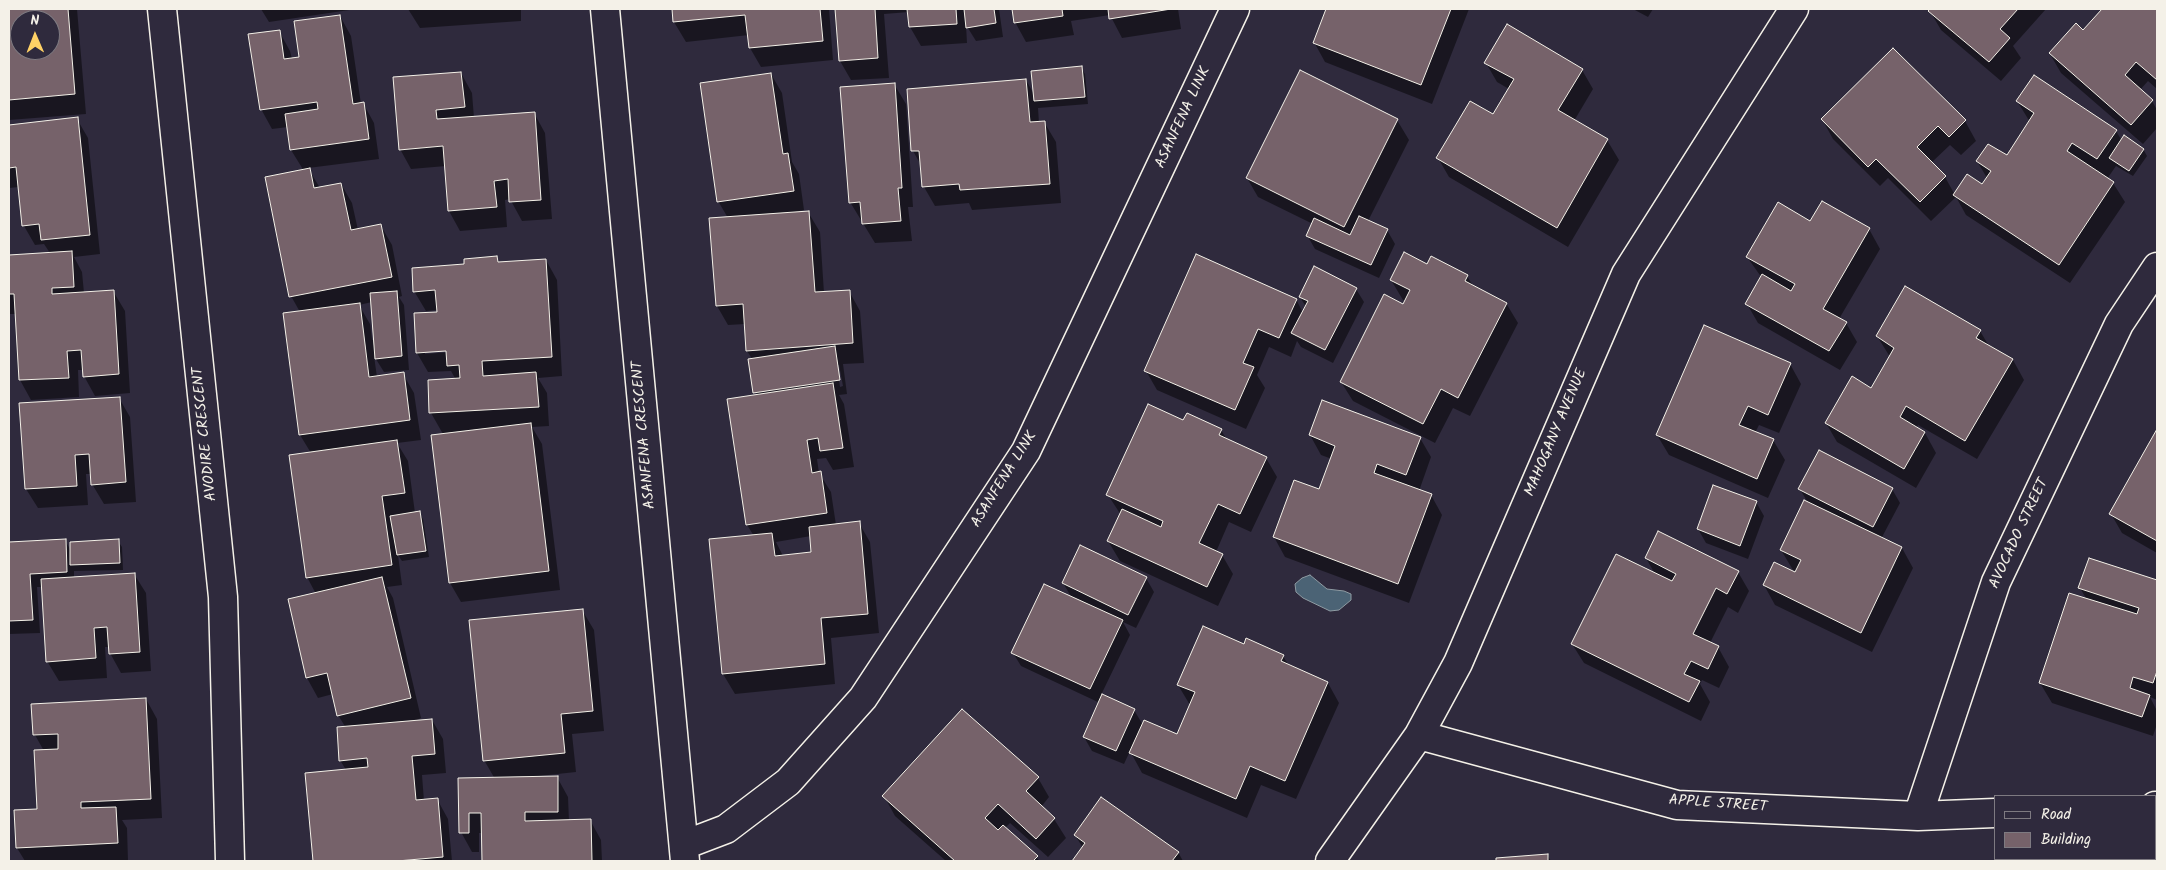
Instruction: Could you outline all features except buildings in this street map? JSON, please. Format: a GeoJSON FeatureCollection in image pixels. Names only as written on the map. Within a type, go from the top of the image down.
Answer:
{"type":"FeatureCollection","features":[{"type":"Feature","properties":{"kind":"street","name":"AVODIRE CRESCENT"},"geometry":{"type":"LineString","coordinates":[[162,9],[223,597],[230,861]]}},
{"type":"Feature","properties":{"kind":"street","name":"ASANFENA CRESCENT"},"geometry":{"type":"LineString","coordinates":[[605,9],[684,853]]}},
{"type":"Feature","properties":{"kind":"street","name":"ASANFENA LINK"},"geometry":{"type":"LineString","coordinates":[[684,853],[726,829],[788,782],[869,690],[1026,451],[1235,9]]}},
{"type":"Feature","properties":{"kind":"street","name":"MAHOGANY AVENUE"},"geometry":{"type":"LineString","coordinates":[[1330,861],[1419,735],[1458,663],[1626,274],[1794,9]]}},
{"type":"Feature","properties":{"kind":"street","name":"AVOCADO STREET"},"geometry":{"type":"LineString","coordinates":[[1918,816],[1996,582],[2119,324],[2157,267]]}},
{"type":"Feature","properties":{"kind":"street","name":"APPLE STREET"},"geometry":{"type":"LineString","coordinates":[[1419,735],[1676,805],[1918,816],[1994,813]]}},
{"type":"Feature","properties":{"kind":"water"},"geometry":{"type":"Polygon","coordinates":[[[1310,575],[1327,589],[1344,591],[1351,594],[1351,600],[1339,610],[1330,611],[1303,598],[1296,592],[1295,584],[1302,578],[1310,575]]]}}]}
